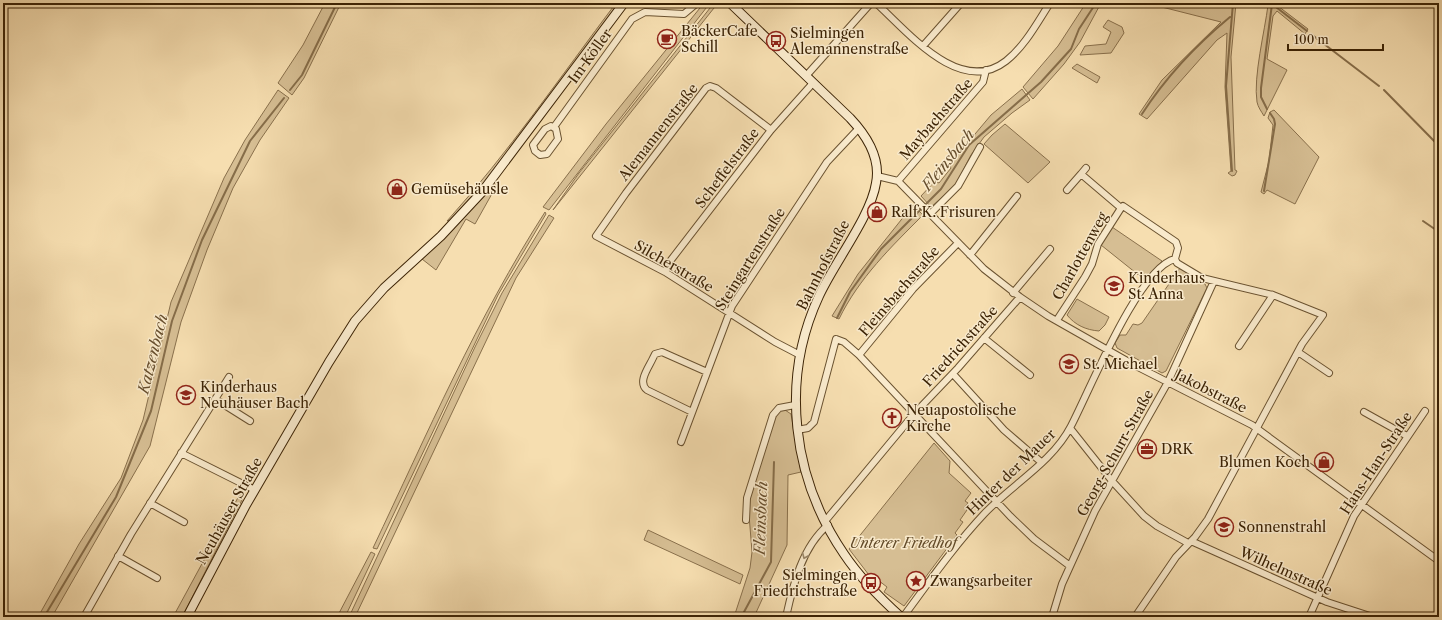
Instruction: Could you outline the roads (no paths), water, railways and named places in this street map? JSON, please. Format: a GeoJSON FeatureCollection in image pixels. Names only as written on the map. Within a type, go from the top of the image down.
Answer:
{"type":"FeatureCollection","features":[{"type":"Feature","properties":{"kind":"main road","name":"Neuhäuser Straße"},"geometry":{"type":"LineString","coordinates":[[187,617],[254,490],[341,341],[361,313],[384,288],[450,228],[482,192],[624,3]]}},
{"type":"Feature","properties":{"kind":"main road","name":"Bahnhofstraße"},"geometry":{"type":"LineString","coordinates":[[730,3],[859,128],[874,153],[877,176],[871,200],[813,310],[800,355],[795,405],[797,430],[808,478],[827,523],[843,553],[855,569],[877,595],[902,617]]}},
{"type":"Feature","properties":{"kind":"street","name":"Im Köller"},"geometry":{"type":"LineString","coordinates":[[554,127],[632,19],[646,12],[684,14],[697,3]]}},
{"type":"Feature","properties":{"kind":"street"},"geometry":{"type":"LineString","coordinates":[[806,76],[870,3]]}},
{"type":"Feature","properties":{"kind":"street"},"geometry":{"type":"LineString","coordinates":[[876,3],[944,62],[955,68],[970,72],[986,70],[999,66],[1012,55],[1050,3]]}},
{"type":"Feature","properties":{"kind":"street"},"geometry":{"type":"LineString","coordinates":[[924,46],[961,3]]}},
{"type":"Feature","properties":{"kind":"street","name":"Maybachstraße"},"geometry":{"type":"LineString","coordinates":[[898,181],[983,82],[986,70]]}},
{"type":"Feature","properties":{"kind":"street","name":"Scheffelstraße"},"geometry":{"type":"LineString","coordinates":[[665,272],[672,260],[771,130],[813,82]]}},
{"type":"Feature","properties":{"kind":"street","name":"Alemannenstraße"},"geometry":{"type":"LineString","coordinates":[[596,236],[630,186],[706,88],[710,86],[716,88],[771,130]]}},
{"type":"Feature","properties":{"kind":"street","name":"Im Köller"},"geometry":{"type":"LineString","coordinates":[[551,126],[554,127],[558,135],[556,142],[547,154],[540,155],[533,148],[535,142],[545,129],[551,126]]}},
{"type":"Feature","properties":{"kind":"street","name":"Steingartenstraße"},"geometry":{"type":"LineString","coordinates":[[681,442],[729,312],[827,162],[859,128]]}},
{"type":"Feature","properties":{"kind":"street"},"geometry":{"type":"LineString","coordinates":[[929,213],[958,186],[980,147]]}},
{"type":"Feature","properties":{"kind":"street"},"geometry":{"type":"LineString","coordinates":[[1067,190],[1086,168]]}},
{"type":"Feature","properties":{"kind":"street","name":"Charlottenweg"},"geometry":{"type":"LineString","coordinates":[[1057,320],[1086,277],[1098,244],[1121,208],[1081,174]]}},
{"type":"Feature","properties":{"kind":"street"},"geometry":{"type":"LineString","coordinates":[[877,176],[898,181]]}},
{"type":"Feature","properties":{"kind":"street","name":"Jakobstraße"},"geometry":{"type":"LineString","coordinates":[[898,181],[984,269],[1013,293],[1108,349],[1257,428],[1439,561]]}},
{"type":"Feature","properties":{"kind":"street"},"geometry":{"type":"LineString","coordinates":[[970,255],[1017,196]]}},
{"type":"Feature","properties":{"kind":"street"},"geometry":{"type":"LineString","coordinates":[[1121,208],[1123,206],[1176,242],[1178,248],[1175,259],[1196,275],[1214,281],[1273,294],[1323,315],[1313,327],[1298,352],[1208,519],[1166,570],[1135,617]]}},
{"type":"Feature","properties":{"kind":"street","name":"Silcherstraße"},"geometry":{"type":"LineString","coordinates":[[596,236],[665,272],[775,342],[800,355]]}},
{"type":"Feature","properties":{"kind":"street","name":"Fleinsbachstraße"},"geometry":{"type":"LineString","coordinates":[[859,355],[913,290],[958,243]]}},
{"type":"Feature","properties":{"kind":"street"},"geometry":{"type":"LineString","coordinates":[[1013,293],[1050,249]]}},
{"type":"Feature","properties":{"kind":"street","name":"Hinter der Mauer"},"geometry":{"type":"LineString","coordinates":[[902,617],[960,542],[996,502],[1058,446],[1070,428],[1108,349],[1137,297],[1162,264],[1175,259]]}},
{"type":"Feature","properties":{"kind":"street","name":"Georg-Schurr-Straße"},"geometry":{"type":"LineString","coordinates":[[1052,617],[1058,594],[1095,511],[1168,382],[1214,281]]}},
{"type":"Feature","properties":{"kind":"street"},"geometry":{"type":"LineString","coordinates":[[1239,346],[1273,294]]}},
{"type":"Feature","properties":{"kind":"street","name":"Friedrichstraße"},"geometry":{"type":"LineString","coordinates":[[786,617],[791,595],[806,554],[818,535],[914,414],[953,374],[1020,297]]}},
{"type":"Feature","properties":{"kind":"street"},"geometry":{"type":"LineString","coordinates":[[984,338],[1030,375]]}},
{"type":"Feature","properties":{"kind":"street"},"geometry":{"type":"LineString","coordinates":[[797,430],[808,428],[814,422],[836,339],[844,342],[859,355],[996,502],[1034,539],[1070,566]]}},
{"type":"Feature","properties":{"kind":"street"},"geometry":{"type":"LineString","coordinates":[[692,412],[647,390],[644,388],[643,381],[655,354],[662,352],[707,372]]}},
{"type":"Feature","properties":{"kind":"street"},"geometry":{"type":"LineString","coordinates":[[1298,352],[1330,373]]}},
{"type":"Feature","properties":{"kind":"street"},"geometry":{"type":"LineString","coordinates":[[953,374],[1004,430],[1041,462]]}},
{"type":"Feature","properties":{"kind":"street"},"geometry":{"type":"LineString","coordinates":[[84,617],[150,503],[229,377]]}},
{"type":"Feature","properties":{"kind":"street"},"geometry":{"type":"LineString","coordinates":[[215,400],[250,421]]}},
{"type":"Feature","properties":{"kind":"street"},"geometry":{"type":"LineString","coordinates":[[746,520],[747,498],[773,415],[779,408],[795,405]]}},
{"type":"Feature","properties":{"kind":"street","name":"Hans-Han-Straße"},"geometry":{"type":"LineString","coordinates":[[1309,617],[1347,531],[1361,505],[1425,411]]}},
{"type":"Feature","properties":{"kind":"street"},"geometry":{"type":"LineString","coordinates":[[1364,412],[1407,436]]}},
{"type":"Feature","properties":{"kind":"street","name":"Wilhelmstraße"},"geometry":{"type":"LineString","coordinates":[[1070,428],[1112,481],[1150,522],[1190,542],[1317,598],[1373,617]]}},
{"type":"Feature","properties":{"kind":"street"},"geometry":{"type":"LineString","coordinates":[[181,453],[254,490]]}},
{"type":"Feature","properties":{"kind":"street"},"geometry":{"type":"LineString","coordinates":[[150,503],[184,522]]}},
{"type":"Feature","properties":{"kind":"street"},"geometry":{"type":"LineString","coordinates":[[118,556],[157,578]]}},
{"type":"Feature","properties":{"kind":"waterway","name":"Katzenbach"},"geometry":{"type":"LineString","coordinates":[[290,90],[302,75],[337,3]]}},
{"type":"Feature","properties":{"kind":"waterway","name":"Fleinsbach"},"geometry":{"type":"LineString","coordinates":[[837,318],[850,292],[881,249],[941,189],[969,145],[1041,82],[1071,49],[1079,29],[1096,3]]}},
{"type":"Feature","properties":{"kind":"waterway"},"geometry":{"type":"LineString","coordinates":[[1232,171],[1226,86],[1233,3]]}},
{"type":"Feature","properties":{"kind":"waterway"},"geometry":{"type":"LineString","coordinates":[[1272,4],[1307,31]]}},
{"type":"Feature","properties":{"kind":"waterway"},"geometry":{"type":"LineString","coordinates":[[1267,109],[1261,97],[1261,88],[1272,4]]}},
{"type":"Feature","properties":{"kind":"waterway"},"geometry":{"type":"LineString","coordinates":[[1142,114],[1171,74],[1205,39],[1230,17]]}},
{"type":"Feature","properties":{"kind":"waterway"},"geometry":{"type":"LineString","coordinates":[[1311,34],[1379,86]]}},
{"type":"Feature","properties":{"kind":"waterway"},"geometry":{"type":"LineString","coordinates":[[1384,90],[1439,146]]}},
{"type":"Feature","properties":{"kind":"waterway","name":"Katzenbach"},"geometry":{"type":"LineString","coordinates":[[44,617],[116,497],[151,411],[172,321],[202,240],[250,141],[284,98]]}},
{"type":"Feature","properties":{"kind":"waterway"},"geometry":{"type":"LineString","coordinates":[[1264,191],[1275,124],[1270,113]]}},
{"type":"Feature","properties":{"kind":"waterway"},"geometry":{"type":"LineString","coordinates":[[1423,221],[1439,232]]}},
{"type":"Feature","properties":{"kind":"waterway","name":"Fleinsbach"},"geometry":{"type":"LineString","coordinates":[[743,617],[744,612],[771,562],[774,462]]}},
{"type":"Feature","properties":{"kind":"place","name":"BäckerCafe Schill"},"geometry":{"type":"Point","coordinates":[667,39]}},
{"type":"Feature","properties":{"kind":"place","name":"Sielmingen Alemannenstraße"},"geometry":{"type":"Point","coordinates":[776,41]}},
{"type":"Feature","properties":{"kind":"place","name":"Gemüsehäusle"},"geometry":{"type":"Point","coordinates":[397,189]}},
{"type":"Feature","properties":{"kind":"place","name":"Ralf K. Frisuren"},"geometry":{"type":"Point","coordinates":[877,212]}},
{"type":"Feature","properties":{"kind":"place","name":"Kinderhaus St. Anna"},"geometry":{"type":"Point","coordinates":[1114,286]}},
{"type":"Feature","properties":{"kind":"place","name":"St. Michael"},"geometry":{"type":"Point","coordinates":[1069,364]}},
{"type":"Feature","properties":{"kind":"place","name":"Kinderhaus Neuhäuser Bach"},"geometry":{"type":"Point","coordinates":[186,395]}},
{"type":"Feature","properties":{"kind":"place","name":"Neuapostolische Kirche"},"geometry":{"type":"Point","coordinates":[892,418]}},
{"type":"Feature","properties":{"kind":"place","name":"DRK"},"geometry":{"type":"Point","coordinates":[1147,449]}},
{"type":"Feature","properties":{"kind":"place","name":"Blumen Koch"},"geometry":{"type":"Point","coordinates":[1324,462]}},
{"type":"Feature","properties":{"kind":"place","name":"Sonnenstrahl"},"geometry":{"type":"Point","coordinates":[1224,527]}},
{"type":"Feature","properties":{"kind":"place","name":"Zwangsarbeiter"},"geometry":{"type":"Point","coordinates":[916,581]}},
{"type":"Feature","properties":{"kind":"place","name":"Sielmingen Friedrichstraße"},"geometry":{"type":"Point","coordinates":[871,583]}},
{"type":"Feature","properties":{"kind":"park label","name":"Unterer Friedhof"},"geometry":{"type":"Point","coordinates":[903,543]}}]}
